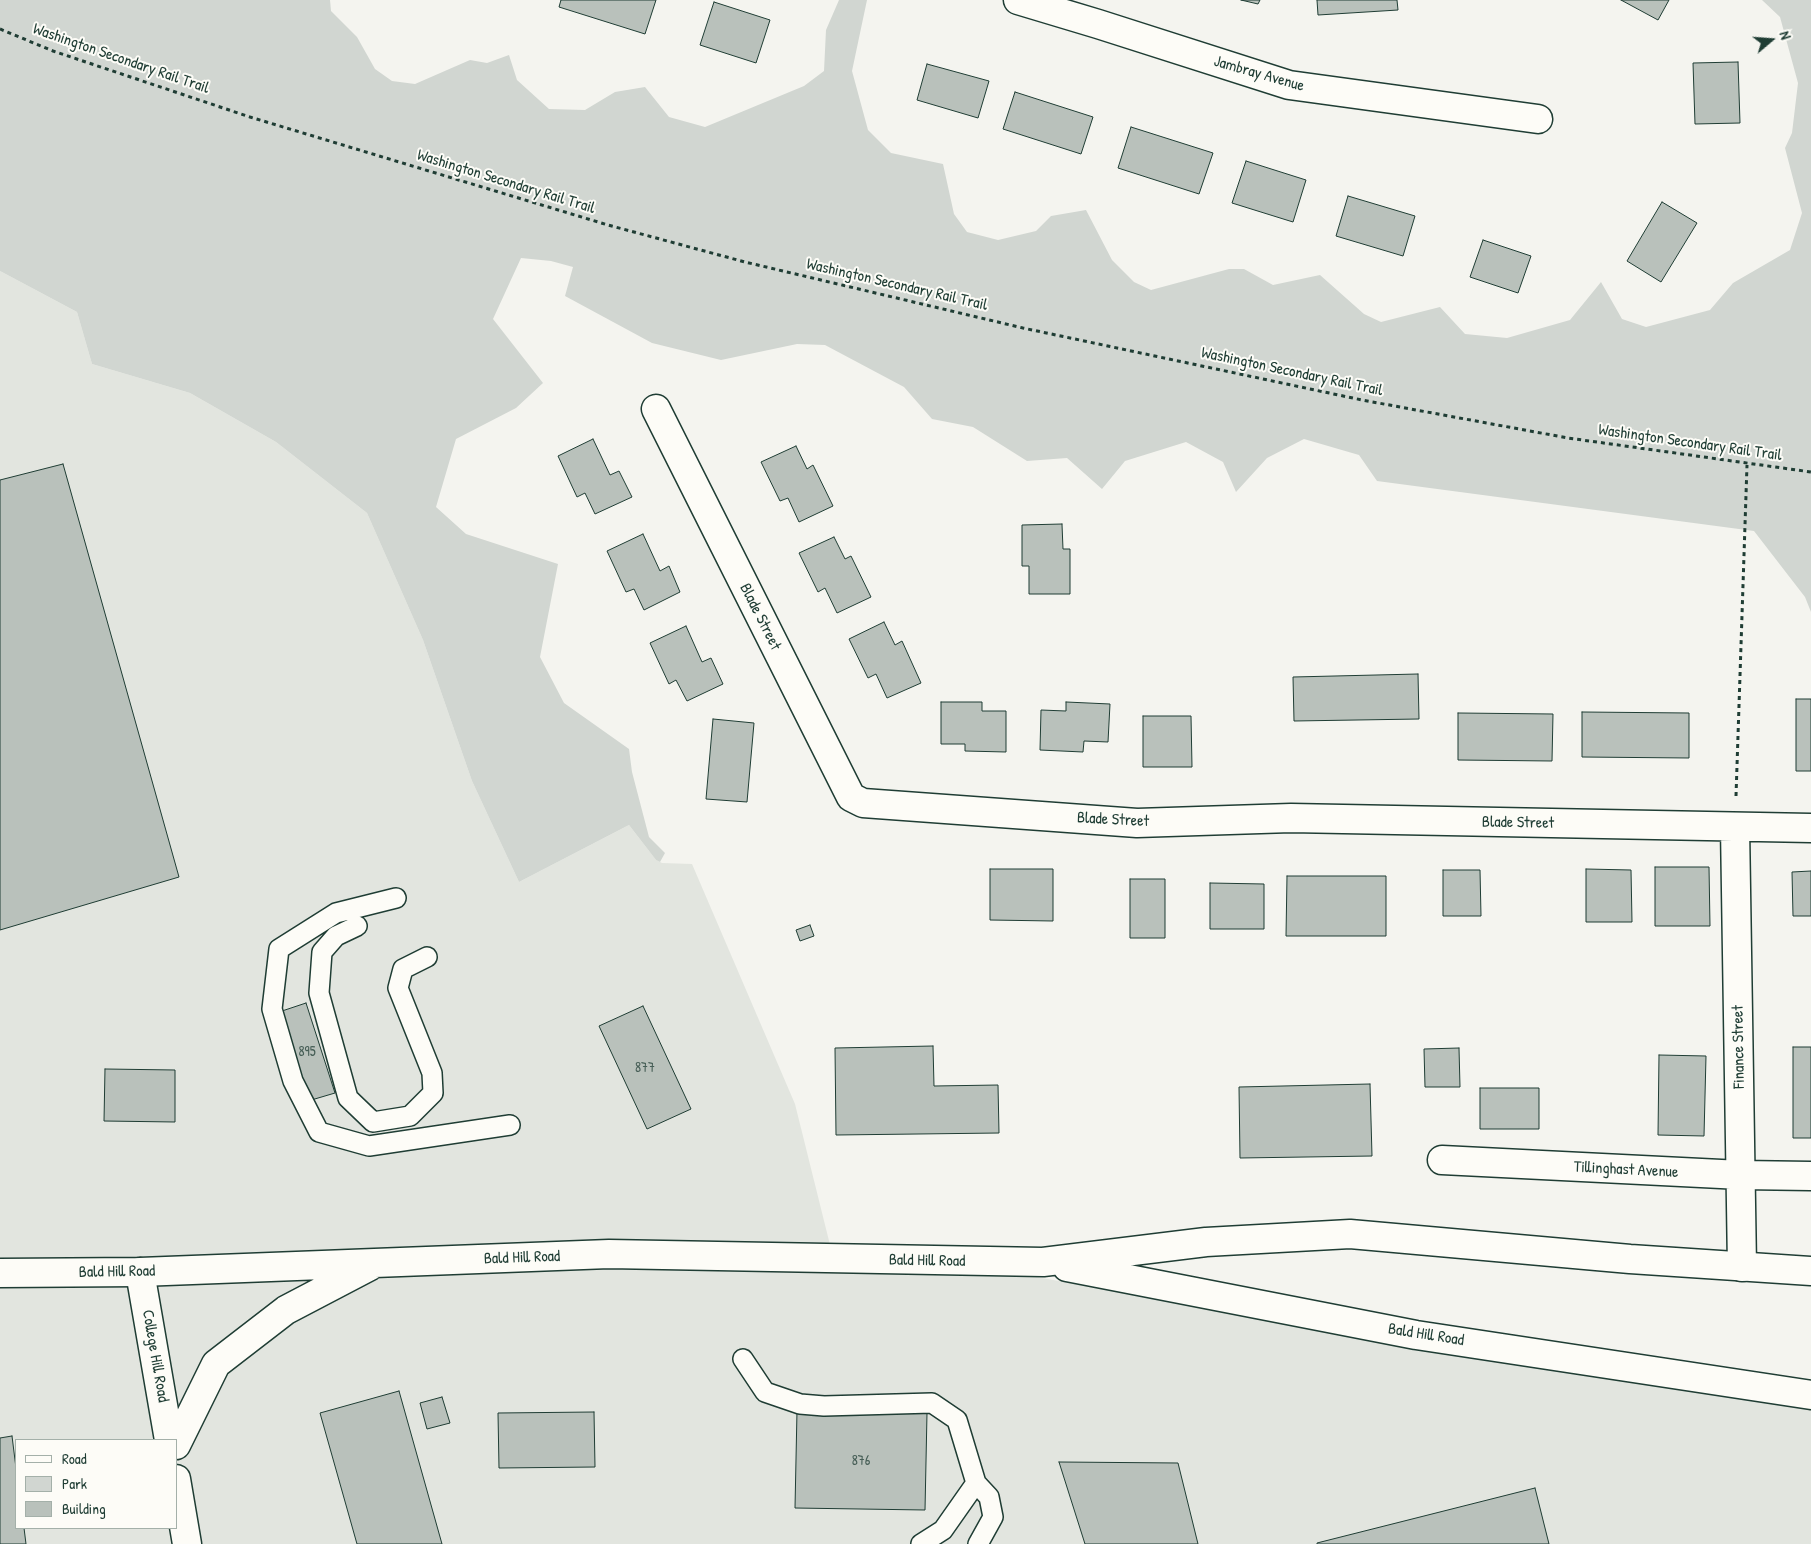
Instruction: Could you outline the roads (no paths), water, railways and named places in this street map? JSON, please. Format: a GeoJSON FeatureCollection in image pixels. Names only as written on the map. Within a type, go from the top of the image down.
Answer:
{"type":"FeatureCollection","features":[{"type":"Feature","properties":{"kind":"street","name":"Jambray Avenue"},"geometry":{"type":"LineString","coordinates":[[1018,0],[1095,12],[1289,86],[1538,119]]}},
{"type":"Feature","properties":{"kind":"street","name":"Blade Street"},"geometry":{"type":"LineString","coordinates":[[656,409],[851,797],[863,803],[1137,822],[1291,818],[1811,828]]}},
{"type":"Feature","properties":{"kind":"street","name":"Finance Street"},"geometry":{"type":"LineString","coordinates":[[1735,827],[1742,1267]]}},
{"type":"Feature","properties":{"kind":"street","name":"Tillinghast Avenue"},"geometry":{"type":"LineString","coordinates":[[1442,1160],[1741,1175],[1811,1176]]}},
{"type":"Feature","properties":{"kind":"street","name":"Bald Hill Road"},"geometry":{"type":"LineString","coordinates":[[0,1273],[140,1272],[609,1254],[1043,1262],[1206,1242],[1350,1234],[1742,1267],[1811,1271]]}},
{"type":"Feature","properties":{"kind":"street","name":"Bald Hill Road"},"geometry":{"type":"LineString","coordinates":[[1043,1262],[1416,1335],[1811,1394]]}},
{"type":"Feature","properties":{"kind":"street"},"geometry":{"type":"LineString","coordinates":[[178,1441],[216,1364],[286,1310],[375,1263]]}},
{"type":"Feature","properties":{"kind":"street","name":"College Hill Road"},"geometry":{"type":"LineString","coordinates":[[140,1272],[169,1439]]}},
{"type":"Feature","properties":{"kind":"street"},"geometry":{"type":"LineString","coordinates":[[178,1491],[187,1544]]}},
{"type":"Feature","properties":{"kind":"lane"},"geometry":{"type":"LineString","coordinates":[[396,898],[336,913],[279,949],[272,1009],[293,1081],[318,1132],[369,1146],[510,1125]]}},
{"type":"Feature","properties":{"kind":"lane"},"geometry":{"type":"LineString","coordinates":[[357,926],[336,936],[322,952],[319,994],[348,1098],[373,1122],[410,1116],[433,1093],[432,1073],[398,988],[403,969],[427,957]]}},
{"type":"Feature","properties":{"kind":"lane"},"geometry":{"type":"LineString","coordinates":[[743,1359],[765,1392],[800,1404],[824,1406],[932,1403],[957,1420],[976,1483],[989,1497],[993,1517],[978,1544]]}},
{"type":"Feature","properties":{"kind":"lane"},"geometry":{"type":"LineString","coordinates":[[921,1544],[943,1530],[976,1483]]}}]}
